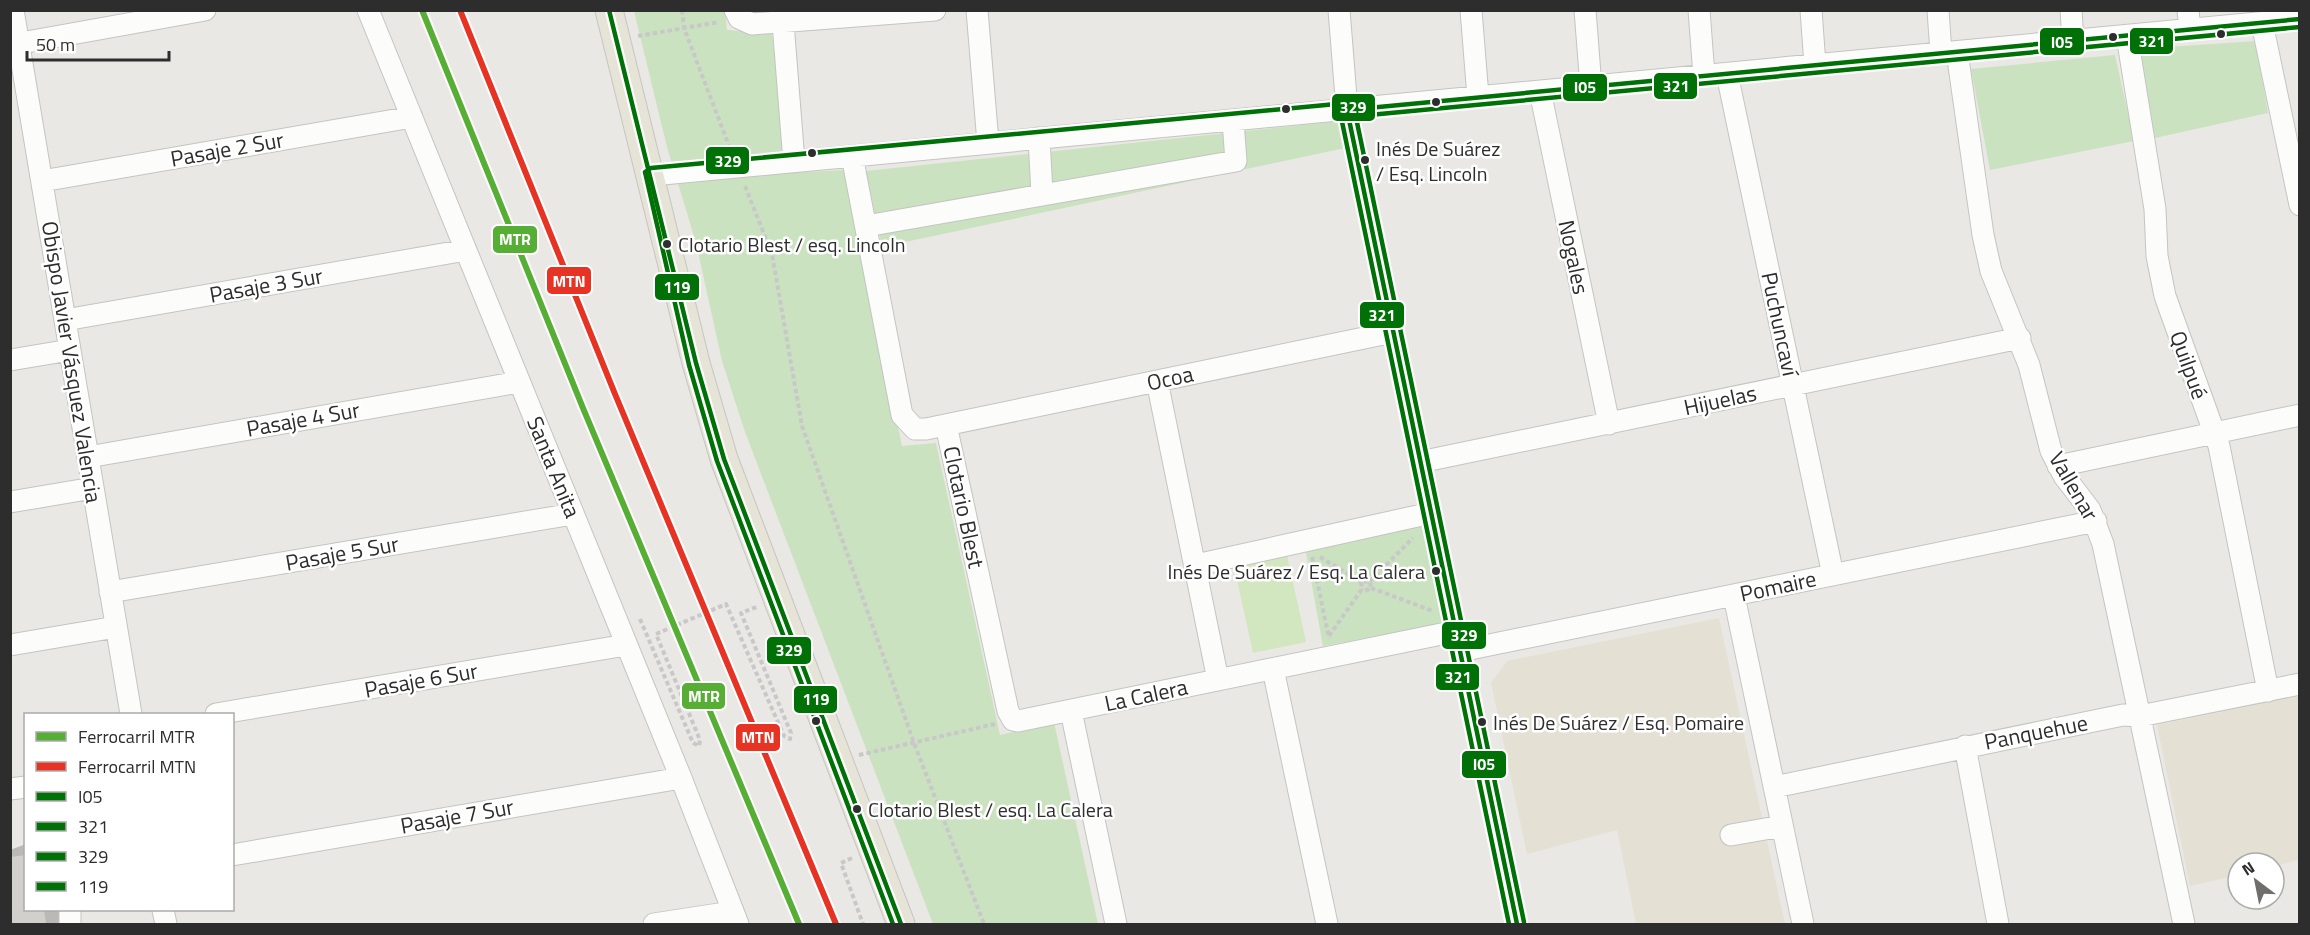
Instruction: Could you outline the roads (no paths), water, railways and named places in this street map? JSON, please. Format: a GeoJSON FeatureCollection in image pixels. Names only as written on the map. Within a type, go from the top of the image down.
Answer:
{"type":"FeatureCollection","features":[{"type":"Feature","properties":{"kind":"main road"},"geometry":{"type":"LineString","coordinates":[[609,10],[652,175],[707,406],[739,502],[901,924]]}},
{"type":"Feature","properties":{"kind":"street","name":"Obispo Javier Vásquez Valencia"},"geometry":{"type":"LineString","coordinates":[[13,10],[15,44],[42,181],[131,713]]}},
{"type":"Feature","properties":{"kind":"street"},"geometry":{"type":"LineString","coordinates":[[15,44],[205,10]]}},
{"type":"Feature","properties":{"kind":"street","name":"Santa Anita"},"geometry":{"type":"LineString","coordinates":[[368,10],[681,778],[735,918]]}},
{"type":"Feature","properties":{"kind":"street"},"geometry":{"type":"LineString","coordinates":[[737,14],[752,24],[935,10]]}},
{"type":"Feature","properties":{"kind":"street"},"geometry":{"type":"LineString","coordinates":[[977,10],[988,143]]}},
{"type":"Feature","properties":{"kind":"street"},"geometry":{"type":"LineString","coordinates":[[1339,10],[1347,110],[1517,924]]}},
{"type":"Feature","properties":{"kind":"street"},"geometry":{"type":"LineString","coordinates":[[1471,10],[1478,97]]}},
{"type":"Feature","properties":{"kind":"street"},"geometry":{"type":"LineString","coordinates":[[1586,10],[1591,87]]}},
{"type":"Feature","properties":{"kind":"street"},"geometry":{"type":"LineString","coordinates":[[1699,10],[1704,76]]}},
{"type":"Feature","properties":{"kind":"street"},"geometry":{"type":"LineString","coordinates":[[1811,10],[1815,65]]}},
{"type":"Feature","properties":{"kind":"street","name":"Vallenar"},"geometry":{"type":"LineString","coordinates":[[1938,10],[1949,53],[1986,253],[1997,288],[2020,338],[2051,451],[2058,466],[2086,503],[2096,521],[2103,544],[2184,924]]}},
{"type":"Feature","properties":{"kind":"street"},"geometry":{"type":"LineString","coordinates":[[2071,10],[2073,41]]}},
{"type":"Feature","properties":{"kind":"street"},"geometry":{"type":"LineString","coordinates":[[652,175],[2127,36],[2189,20],[2262,23],[2300,19]]}},
{"type":"Feature","properties":{"kind":"street"},"geometry":{"type":"LineString","coordinates":[[783,22],[794,162]]}},
{"type":"Feature","properties":{"kind":"street"},"geometry":{"type":"LineString","coordinates":[[2262,23],[2300,205]]}},
{"type":"Feature","properties":{"kind":"street","name":"Quilpué"},"geometry":{"type":"LineString","coordinates":[[2127,36],[2155,209],[2157,256],[2165,296],[2190,359],[2213,434],[2219,446],[2268,691]]}},
{"type":"Feature","properties":{"kind":"street","name":"Puchuncaví"},"geometry":{"type":"LineString","coordinates":[[1727,74],[1833,575]]}},
{"type":"Feature","properties":{"kind":"street","name":"Nogales"},"geometry":{"type":"LineString","coordinates":[[1539,91],[1609,424]]}},
{"type":"Feature","properties":{"kind":"street","name":"Pasaje 2 Sur"},"geometry":{"type":"LineString","coordinates":[[42,181],[412,117]]}},
{"type":"Feature","properties":{"kind":"street"},"geometry":{"type":"LineString","coordinates":[[866,226],[1236,161],[1233,120]]}},
{"type":"Feature","properties":{"kind":"street"},"geometry":{"type":"LineString","coordinates":[[1039,138],[1042,194]]}},
{"type":"Feature","properties":{"kind":"street","name":"Clotario Blest"},"geometry":{"type":"LineString","coordinates":[[852,156],[902,415],[910,426],[920,430],[946,425],[1008,711],[1013,720]]}},
{"type":"Feature","properties":{"kind":"street","name":"Pasaje 3 Sur"},"geometry":{"type":"LineString","coordinates":[[65,320],[466,250]]}},
{"type":"Feature","properties":{"kind":"street","name":"Ocoa"},"geometry":{"type":"LineString","coordinates":[[946,425],[1393,332]]}},
{"type":"Feature","properties":{"kind":"street","name":"Hijuelas"},"geometry":{"type":"LineString","coordinates":[[1420,462],[2020,338]]}},
{"type":"Feature","properties":{"kind":"street"},"geometry":{"type":"LineString","coordinates":[[10,360],[70,350]]}},
{"type":"Feature","properties":{"kind":"street"},"geometry":{"type":"LineString","coordinates":[[1157,381],[1218,680]]}},
{"type":"Feature","properties":{"kind":"street","name":"Pasaje 4 Sur"},"geometry":{"type":"LineString","coordinates":[[88,457],[519,382]]}},
{"type":"Feature","properties":{"kind":"street"},"geometry":{"type":"LineString","coordinates":[[2058,466],[2300,415]]}},
{"type":"Feature","properties":{"kind":"street"},"geometry":{"type":"LineString","coordinates":[[10,502],[93,488]]}},
{"type":"Feature","properties":{"kind":"street"},"geometry":{"type":"LineString","coordinates":[[1196,565],[1431,513]]}},
{"type":"Feature","properties":{"kind":"street","name":"Pasaje 5 Sur"},"geometry":{"type":"LineString","coordinates":[[110,592],[573,514]]}},
{"type":"Feature","properties":{"kind":"street","name":"Pomaire"},"geometry":{"type":"LineString","coordinates":[[1458,641],[1734,596],[2096,521]]}},
{"type":"Feature","properties":{"kind":"street"},"geometry":{"type":"LineString","coordinates":[[1734,596],[1803,924]]}},
{"type":"Feature","properties":{"kind":"street"},"geometry":{"type":"LineString","coordinates":[[10,645],[116,627]]}},
{"type":"Feature","properties":{"kind":"street","name":"La Calera"},"geometry":{"type":"LineString","coordinates":[[1013,720],[1023,721],[1273,669],[1458,641]]}},
{"type":"Feature","properties":{"kind":"street","name":"Pasaje 6 Sur"},"geometry":{"type":"LineString","coordinates":[[222,713],[626,645]]}},
{"type":"Feature","properties":{"kind":"street"},"geometry":{"type":"LineString","coordinates":[[1273,669],[1327,924]]}},
{"type":"Feature","properties":{"kind":"street","name":"Panquehue"},"geometry":{"type":"LineString","coordinates":[[1774,787],[2123,715],[2140,716],[2300,684]]}},
{"type":"Feature","properties":{"kind":"street"},"geometry":{"type":"LineString","coordinates":[[1071,711],[1116,924]]}},
{"type":"Feature","properties":{"kind":"street"},"geometry":{"type":"LineString","coordinates":[[1965,746],[1998,924]]}},
{"type":"Feature","properties":{"kind":"street","name":"Pasaje 7 Sur"},"geometry":{"type":"LineString","coordinates":[[234,855],[681,778]]}},
{"type":"Feature","properties":{"kind":"street"},"geometry":{"type":"LineString","coordinates":[[1731,835],[1782,826]]}},
{"type":"Feature","properties":{"kind":"street"},"geometry":{"type":"LineString","coordinates":[[654,924],[735,918]]}},
{"type":"Feature","properties":{"kind":"rail line","name":"MTR"},"geometry":{"type":"LineString","coordinates":[[422,10],[583,408],[799,924]]}},
{"type":"Feature","properties":{"kind":"rail line","name":"MTN"},"geometry":{"type":"LineString","coordinates":[[460,10],[615,394],[836,924]]}},
{"type":"Feature","properties":{"kind":"place","name":"Inés De Suárez / Esq. Lincoln"},"geometry":{"type":"Point","coordinates":[1365,160]}},
{"type":"Feature","properties":{"kind":"place","name":"Clotario Blest / esq. Lincoln"},"geometry":{"type":"Point","coordinates":[667,244]}},
{"type":"Feature","properties":{"kind":"place","name":"Inés De Suárez / Esq. La Calera"},"geometry":{"type":"Point","coordinates":[1436,571]}},
{"type":"Feature","properties":{"kind":"place","name":"Inés De Suárez / Esq. Pomaire"},"geometry":{"type":"Point","coordinates":[1482,722]}},
{"type":"Feature","properties":{"kind":"place","name":"Clotario Blest / esq. La Calera"},"geometry":{"type":"Point","coordinates":[857,809]}}]}
